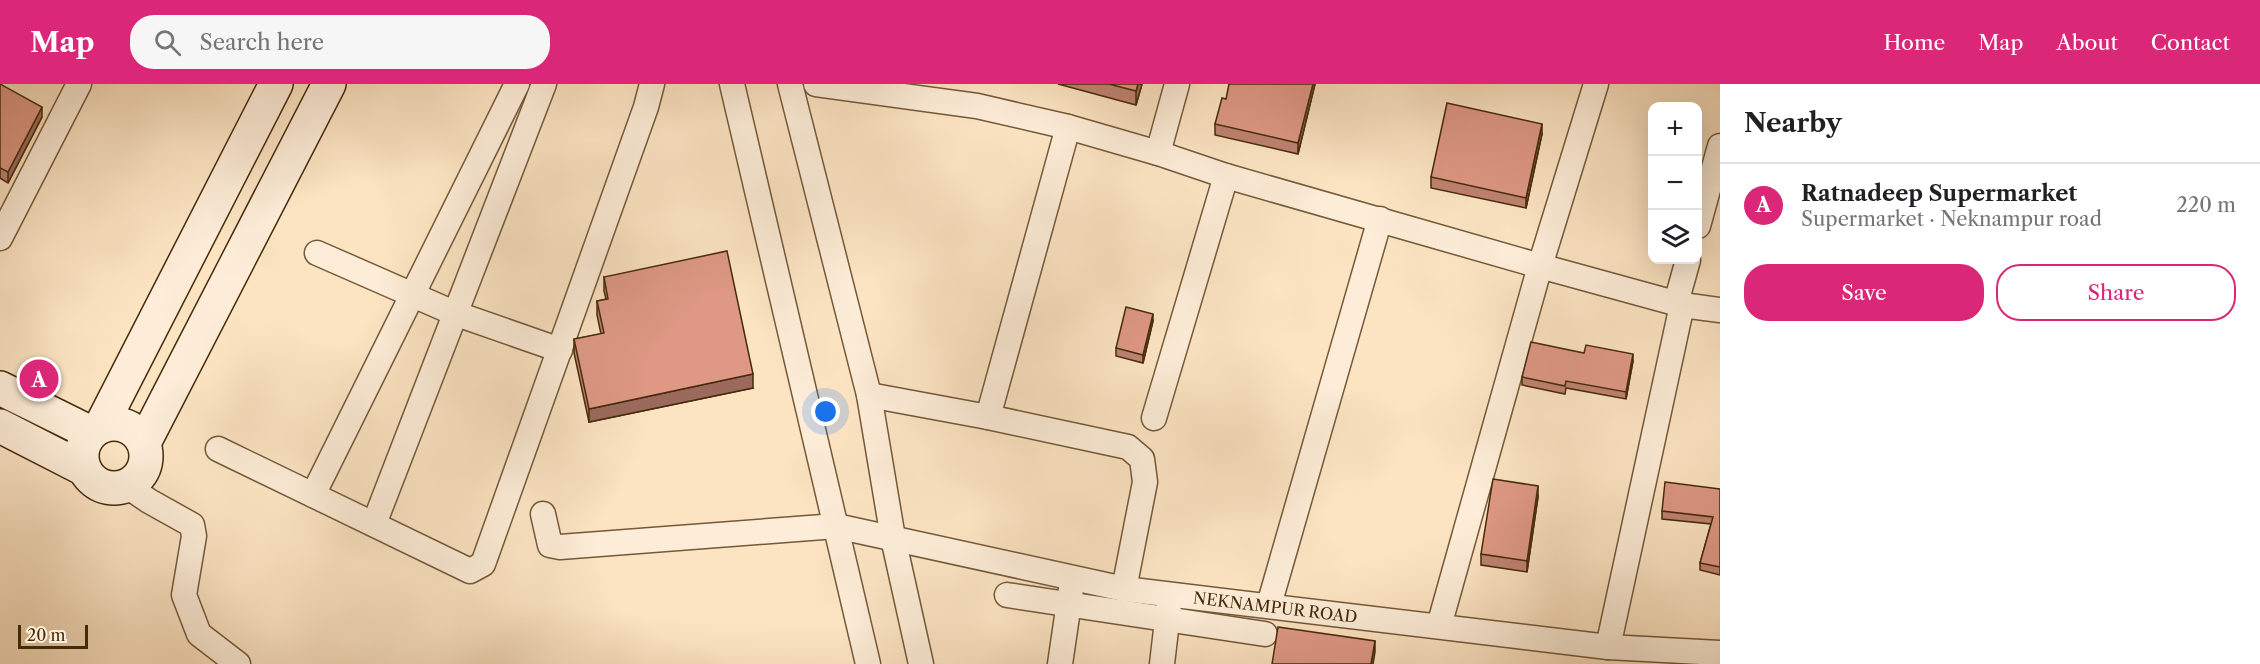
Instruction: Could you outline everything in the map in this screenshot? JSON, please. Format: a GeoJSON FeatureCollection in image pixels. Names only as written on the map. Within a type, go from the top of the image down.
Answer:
{"type":"FeatureCollection","features":[{"type":"Feature","properties":{"kind":"street"},"geometry":{"type":"LineString","coordinates":[[0,238],[9,197],[79,84]]}},
{"type":"Feature","properties":{"kind":"street"},"geometry":{"type":"LineString","coordinates":[[0,388],[96,430],[114,423],[126,425],[137,432],[144,443],[147,455],[144,468],[138,478],[127,486],[115,488],[102,486],[91,479],[84,469],[81,456],[84,444],[96,430],[276,84]]}},
{"type":"Feature","properties":{"kind":"street"},"geometry":{"type":"LineString","coordinates":[[144,443],[329,84]]}},
{"type":"Feature","properties":{"kind":"street"},"geometry":{"type":"LineString","coordinates":[[313,495],[517,84]]}},
{"type":"Feature","properties":{"kind":"street"},"geometry":{"type":"LineString","coordinates":[[374,524],[544,84]]}},
{"type":"Feature","properties":{"kind":"street"},"geometry":{"type":"LineString","coordinates":[[218,449],[470,571],[483,564],[646,107],[652,84]]}},
{"type":"Feature","properties":{"kind":"street"},"geometry":{"type":"LineString","coordinates":[[732,84],[868,664]]}},
{"type":"Feature","properties":{"kind":"street"},"geometry":{"type":"LineString","coordinates":[[790,84],[869,395],[893,538],[921,664]]}},
{"type":"Feature","properties":{"kind":"street"},"geometry":{"type":"LineString","coordinates":[[816,84],[887,89],[977,106],[1068,127],[1158,153],[1226,176],[1540,266],[1679,304],[1720,310]]}},
{"type":"Feature","properties":{"kind":"street"},"geometry":{"type":"LineString","coordinates":[[1158,153],[1178,84]]}},
{"type":"Feature","properties":{"kind":"street"},"geometry":{"type":"LineString","coordinates":[[1439,626],[1540,266],[1596,84]]}},
{"type":"Feature","properties":{"kind":"street"},"geometry":{"type":"LineString","coordinates":[[988,417],[1068,127]]}},
{"type":"Feature","properties":{"kind":"street"},"geometry":{"type":"LineString","coordinates":[[1702,211],[1720,146]]}},
{"type":"Feature","properties":{"kind":"street"},"geometry":{"type":"LineString","coordinates":[[1154,418],[1226,176]]}},
{"type":"Feature","properties":{"kind":"street"},"geometry":{"type":"LineString","coordinates":[[1269,605],[1380,219]]}},
{"type":"Feature","properties":{"kind":"street"},"geometry":{"type":"LineString","coordinates":[[317,253],[454,313],[560,350]]}},
{"type":"Feature","properties":{"kind":"street"},"geometry":{"type":"LineString","coordinates":[[1608,647],[1687,264]]}},
{"type":"Feature","properties":{"kind":"street"},"geometry":{"type":"LineString","coordinates":[[869,395],[988,417],[1128,447],[1142,459],[1145,482],[1124,589]]}},
{"type":"Feature","properties":{"kind":"street"},"geometry":{"type":"LineString","coordinates":[[0,426],[84,469]]}},
{"type":"Feature","properties":{"kind":"street"},"geometry":{"type":"LineString","coordinates":[[127,486],[192,525],[194,536],[184,595],[199,634],[238,664]]}},
{"type":"Feature","properties":{"kind":"street","name":"NEKNAMPUR ROAD"},"geometry":{"type":"LineString","coordinates":[[543,514],[550,545],[560,547],[836,526],[1124,589],[1608,647],[1720,653]]}},
{"type":"Feature","properties":{"kind":"street"},"geometry":{"type":"LineString","coordinates":[[1060,664],[1073,578]]}},
{"type":"Feature","properties":{"kind":"street"},"geometry":{"type":"LineString","coordinates":[[1162,664],[1169,594]]}},
{"type":"Feature","properties":{"kind":"street"},"geometry":{"type":"LineString","coordinates":[[1007,595],[1265,634]]}},
{"type":"Feature","properties":{"kind":"building"},"geometry":{"type":"Polygon","coordinates":[[[0,84],[42,107],[8,172],[0,168],[0,84]]]}},
{"type":"Feature","properties":{"kind":"building"},"geometry":{"type":"Polygon","coordinates":[[[1109,84],[1138,84],[1136,91],[1109,84]]]}},
{"type":"Feature","properties":{"kind":"building"},"geometry":{"type":"Polygon","coordinates":[[[1229,84],[1313,84],[1298,143],[1215,124],[1222,98],[1226,99],[1229,84]]]}},
{"type":"Feature","properties":{"kind":"building"},"geometry":{"type":"Polygon","coordinates":[[[1447,103],[1542,124],[1526,198],[1431,177],[1447,103]]]}},
{"type":"Feature","properties":{"kind":"building"},"geometry":{"type":"Polygon","coordinates":[[[727,251],[753,374],[589,409],[574,339],[604,333],[597,301],[608,299],[604,277],[727,251]]]}},
{"type":"Feature","properties":{"kind":"building"},"geometry":{"type":"Polygon","coordinates":[[[1126,307],[1153,314],[1143,355],[1116,348],[1126,307]]]}},
{"type":"Feature","properties":{"kind":"building"},"geometry":{"type":"Polygon","coordinates":[[[1531,342],[1584,353],[1586,345],[1633,354],[1626,392],[1566,381],[1565,386],[1522,377],[1531,342]]]}},
{"type":"Feature","properties":{"kind":"building"},"geometry":{"type":"Polygon","coordinates":[[[1493,479],[1538,486],[1527,561],[1481,554],[1493,479]]]}},
{"type":"Feature","properties":{"kind":"building"},"geometry":{"type":"Polygon","coordinates":[[[1665,482],[1720,489],[1720,567],[1700,563],[1713,517],[1662,511],[1665,482]]]}},
{"type":"Feature","properties":{"kind":"building"},"geometry":{"type":"Polygon","coordinates":[[[1278,627],[1375,641],[1371,664],[1272,664],[1278,627]]]}},
{"type":"Feature","properties":{"kind":"place","name":"Ratnadeep Supermarket"},"geometry":{"type":"Point","coordinates":[39,379]}}]}
